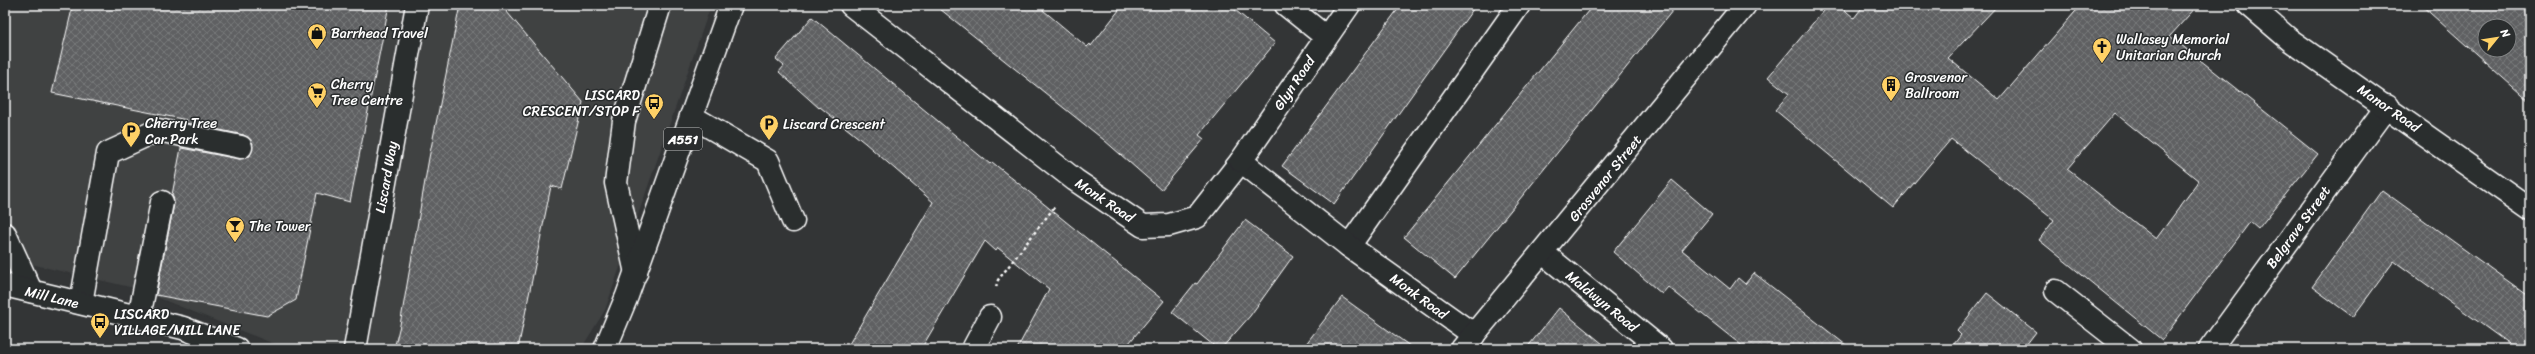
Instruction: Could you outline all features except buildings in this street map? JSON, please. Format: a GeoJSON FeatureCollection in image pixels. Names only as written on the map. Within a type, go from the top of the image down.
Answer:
{"type":"FeatureCollection","features":[{"type":"Feature","properties":{"kind":"street","name":"Liscard Way"},"geometry":{"type":"LineString","coordinates":[[356,349],[417,5]]}},
{"type":"Feature","properties":{"kind":"street"},"geometry":{"type":"LineString","coordinates":[[636,273],[616,183],[624,121],[660,5]]}},
{"type":"Feature","properties":{"kind":"street","name":"A551"},"geometry":{"type":"LineString","coordinates":[[605,349],[636,273],[731,5]]}},
{"type":"Feature","properties":{"kind":"street","name":"Monk Road"},"geometry":{"type":"LineString","coordinates":[[851,5],[1075,180],[1143,226],[1169,226],[1197,217],[1241,161],[1468,342]]}},
{"type":"Feature","properties":{"kind":"street"},"geometry":{"type":"LineString","coordinates":[[1286,5],[1326,37]]}},
{"type":"Feature","properties":{"kind":"street","name":"Glyn Road"},"geometry":{"type":"LineString","coordinates":[[1241,161],[1349,5]]}},
{"type":"Feature","properties":{"kind":"street"},"geometry":{"type":"LineString","coordinates":[[1349,246],[1519,5]]}},
{"type":"Feature","properties":{"kind":"street","name":"Grosvenor Street"},"geometry":{"type":"LineString","coordinates":[[1468,342],[1543,253],[1745,5]]}},
{"type":"Feature","properties":{"kind":"street","name":"Manor Road"},"geometry":{"type":"LineString","coordinates":[[2249,5],[2290,40],[2387,106],[2530,208]]}},
{"type":"Feature","properties":{"kind":"street","name":"Belgrave Street"},"geometry":{"type":"LineString","coordinates":[[2210,349],[2387,106]]}},
{"type":"Feature","properties":{"kind":"street"},"geometry":{"type":"LineString","coordinates":[[691,116],[768,161],[793,221]]}},
{"type":"Feature","properties":{"kind":"street"},"geometry":{"type":"LineString","coordinates":[[81,304],[108,153],[158,130],[241,147]]}},
{"type":"Feature","properties":{"kind":"street"},"geometry":{"type":"LineString","coordinates":[[139,317],[162,202]]}},
{"type":"Feature","properties":{"kind":"street"},"geometry":{"type":"LineString","coordinates":[[5,234],[31,291]]}},
{"type":"Feature","properties":{"kind":"street","name":"Maldwyn Road"},"geometry":{"type":"LineString","coordinates":[[1543,253],[1661,349]]}},
{"type":"Feature","properties":{"kind":"street","name":"Mill Lane"},"geometry":{"type":"LineString","coordinates":[[5,285],[183,328],[237,349]]}},
{"type":"Feature","properties":{"kind":"street"},"geometry":{"type":"LineString","coordinates":[[2056,291],[2130,349]]}},
{"type":"Feature","properties":{"kind":"street"},"geometry":{"type":"LineString","coordinates":[[973,349],[990,317]]}},
{"type":"Feature","properties":{"kind":"path"},"geometry":{"type":"LineString","coordinates":[[990,317],[998,280],[1075,180]]}},
{"type":"Feature","properties":{"kind":"shaded area"},"geometry":{"type":"Polygon","coordinates":[[[5,5],[711,5],[605,310],[581,349],[287,349],[134,288],[5,258],[5,5]]]}},
{"type":"Feature","properties":{"kind":"place","name":"Barrhead Travel"},"geometry":{"type":"Point","coordinates":[317,50]}},
{"type":"Feature","properties":{"kind":"place","name":"Wallasey Memorial Unitarian Church"},"geometry":{"type":"Point","coordinates":[2102,64]}},
{"type":"Feature","properties":{"kind":"place","name":"Grosvenor Ballroom"},"geometry":{"type":"Point","coordinates":[1891,102]}},
{"type":"Feature","properties":{"kind":"place","name":"Cherry Tree Centre"},"geometry":{"type":"Point","coordinates":[317,109]}},
{"type":"Feature","properties":{"kind":"place","name":"LISCARD CRESCENT/STOP F"},"geometry":{"type":"Point","coordinates":[654,120]}},
{"type":"Feature","properties":{"kind":"place","name":"Liscard Crescent"},"geometry":{"type":"Point","coordinates":[769,141]}},
{"type":"Feature","properties":{"kind":"place","name":"Cherry Tree Car Park"},"geometry":{"type":"Point","coordinates":[131,148]}},
{"type":"Feature","properties":{"kind":"place","name":"The Tower"},"geometry":{"type":"Point","coordinates":[235,243]}},
{"type":"Feature","properties":{"kind":"place","name":"LISCARD VILLAGE/MILL LANE"},"geometry":{"type":"Point","coordinates":[100,339]}}]}
